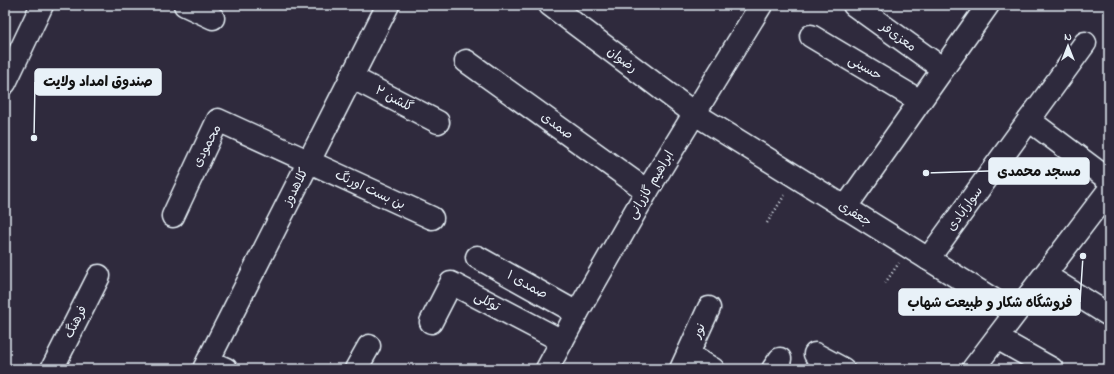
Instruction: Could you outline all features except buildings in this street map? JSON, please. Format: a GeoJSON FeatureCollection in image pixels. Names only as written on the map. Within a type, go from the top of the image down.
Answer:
{"type":"FeatureCollection","features":[{"type":"Feature","properties":{"kind":"street"},"geometry":{"type":"LineString","coordinates":[[5,83],[42,5]]}},
{"type":"Feature","properties":{"kind":"street"},"geometry":{"type":"LineString","coordinates":[[186,5],[213,18]]}},
{"type":"Feature","properties":{"kind":"street","name":"کلاهدوز"},"geometry":{"type":"LineString","coordinates":[[213,366],[309,162],[388,5]]}},
{"type":"Feature","properties":{"kind":"street","name":"رضوان"},"geometry":{"type":"LineString","coordinates":[[550,5],[695,114]]}},
{"type":"Feature","properties":{"kind":"street","name":"ابراهیم گازرانی"},"geometry":{"type":"LineString","coordinates":[[547,369],[577,312],[647,191],[761,5]]}},
{"type":"Feature","properties":{"kind":"street","name":"معزی‌فر"},"geometry":{"type":"LineString","coordinates":[[854,5],[943,69]]}},
{"type":"Feature","properties":{"kind":"street"},"geometry":{"type":"LineString","coordinates":[[845,208],[988,5]]}},
{"type":"Feature","properties":{"kind":"street","name":"حسینی"},"geometry":{"type":"LineString","coordinates":[[810,36],[920,101]]}},
{"type":"Feature","properties":{"kind":"street","name":"سوارآبادی"},"geometry":{"type":"LineString","coordinates":[[928,259],[1085,43]]}},
{"type":"Feature","properties":{"kind":"street","name":"صمدی"},"geometry":{"type":"LineString","coordinates":[[466,61],[647,191]]}},
{"type":"Feature","properties":{"kind":"street","name":"گلشن ۲"},"geometry":{"type":"LineString","coordinates":[[352,77],[438,122]]}},
{"type":"Feature","properties":{"kind":"street","name":"جعفری"},"geometry":{"type":"LineString","coordinates":[[695,114],[1015,313]]}},
{"type":"Feature","properties":{"kind":"street","name":"محمودی"},"geometry":{"type":"LineString","coordinates":[[173,216],[218,120],[309,162]]}},
{"type":"Feature","properties":{"kind":"street"},"geometry":{"type":"LineString","coordinates":[[1029,120],[1109,180]]}},
{"type":"Feature","properties":{"kind":"street","name":"بن بست اورنگ"},"geometry":{"type":"LineString","coordinates":[[309,162],[432,218]]}},
{"type":"Feature","properties":{"kind":"street"},"geometry":{"type":"LineString","coordinates":[[973,369],[1045,275],[1105,204]]}},
{"type":"Feature","properties":{"kind":"street","name":"صمدی ۱"},"geometry":{"type":"LineString","coordinates":[[477,257],[577,312]]}},
{"type":"Feature","properties":{"kind":"street"},"geometry":{"type":"LineString","coordinates":[[1045,275],[1109,315]]}},
{"type":"Feature","properties":{"kind":"street","name":"فرهنگ"},"geometry":{"type":"LineString","coordinates":[[52,369],[99,276]]}},
{"type":"Feature","properties":{"kind":"street","name":"توکلی"},"geometry":{"type":"LineString","coordinates":[[431,322],[451,282],[562,341]]}},
{"type":"Feature","properties":{"kind":"street","name":"نور"},"geometry":{"type":"LineString","coordinates":[[709,308],[685,362],[713,369]]}},
{"type":"Feature","properties":{"kind":"street"},"geometry":{"type":"LineString","coordinates":[[997,338],[1052,369]]}},
{"type":"Feature","properties":{"kind":"street"},"geometry":{"type":"LineString","coordinates":[[352,367],[369,346]]}},
{"type":"Feature","properties":{"kind":"street"},"geometry":{"type":"LineString","coordinates":[[815,354],[843,369]]}},
{"type":"Feature","properties":{"kind":"path"},"geometry":{"type":"LineString","coordinates":[[767,222],[795,177]]}},
{"type":"Feature","properties":{"kind":"place","name":"صندوق امداد ولایت"},"geometry":{"type":"Point","coordinates":[34,138]}},
{"type":"Feature","properties":{"kind":"place","name":"مسجد محمدی"},"geometry":{"type":"Point","coordinates":[926,173]}},
{"type":"Feature","properties":{"kind":"place","name":"فروشگاه شکار و طبیعت شهاب"},"geometry":{"type":"Point","coordinates":[1083,256]}}]}
